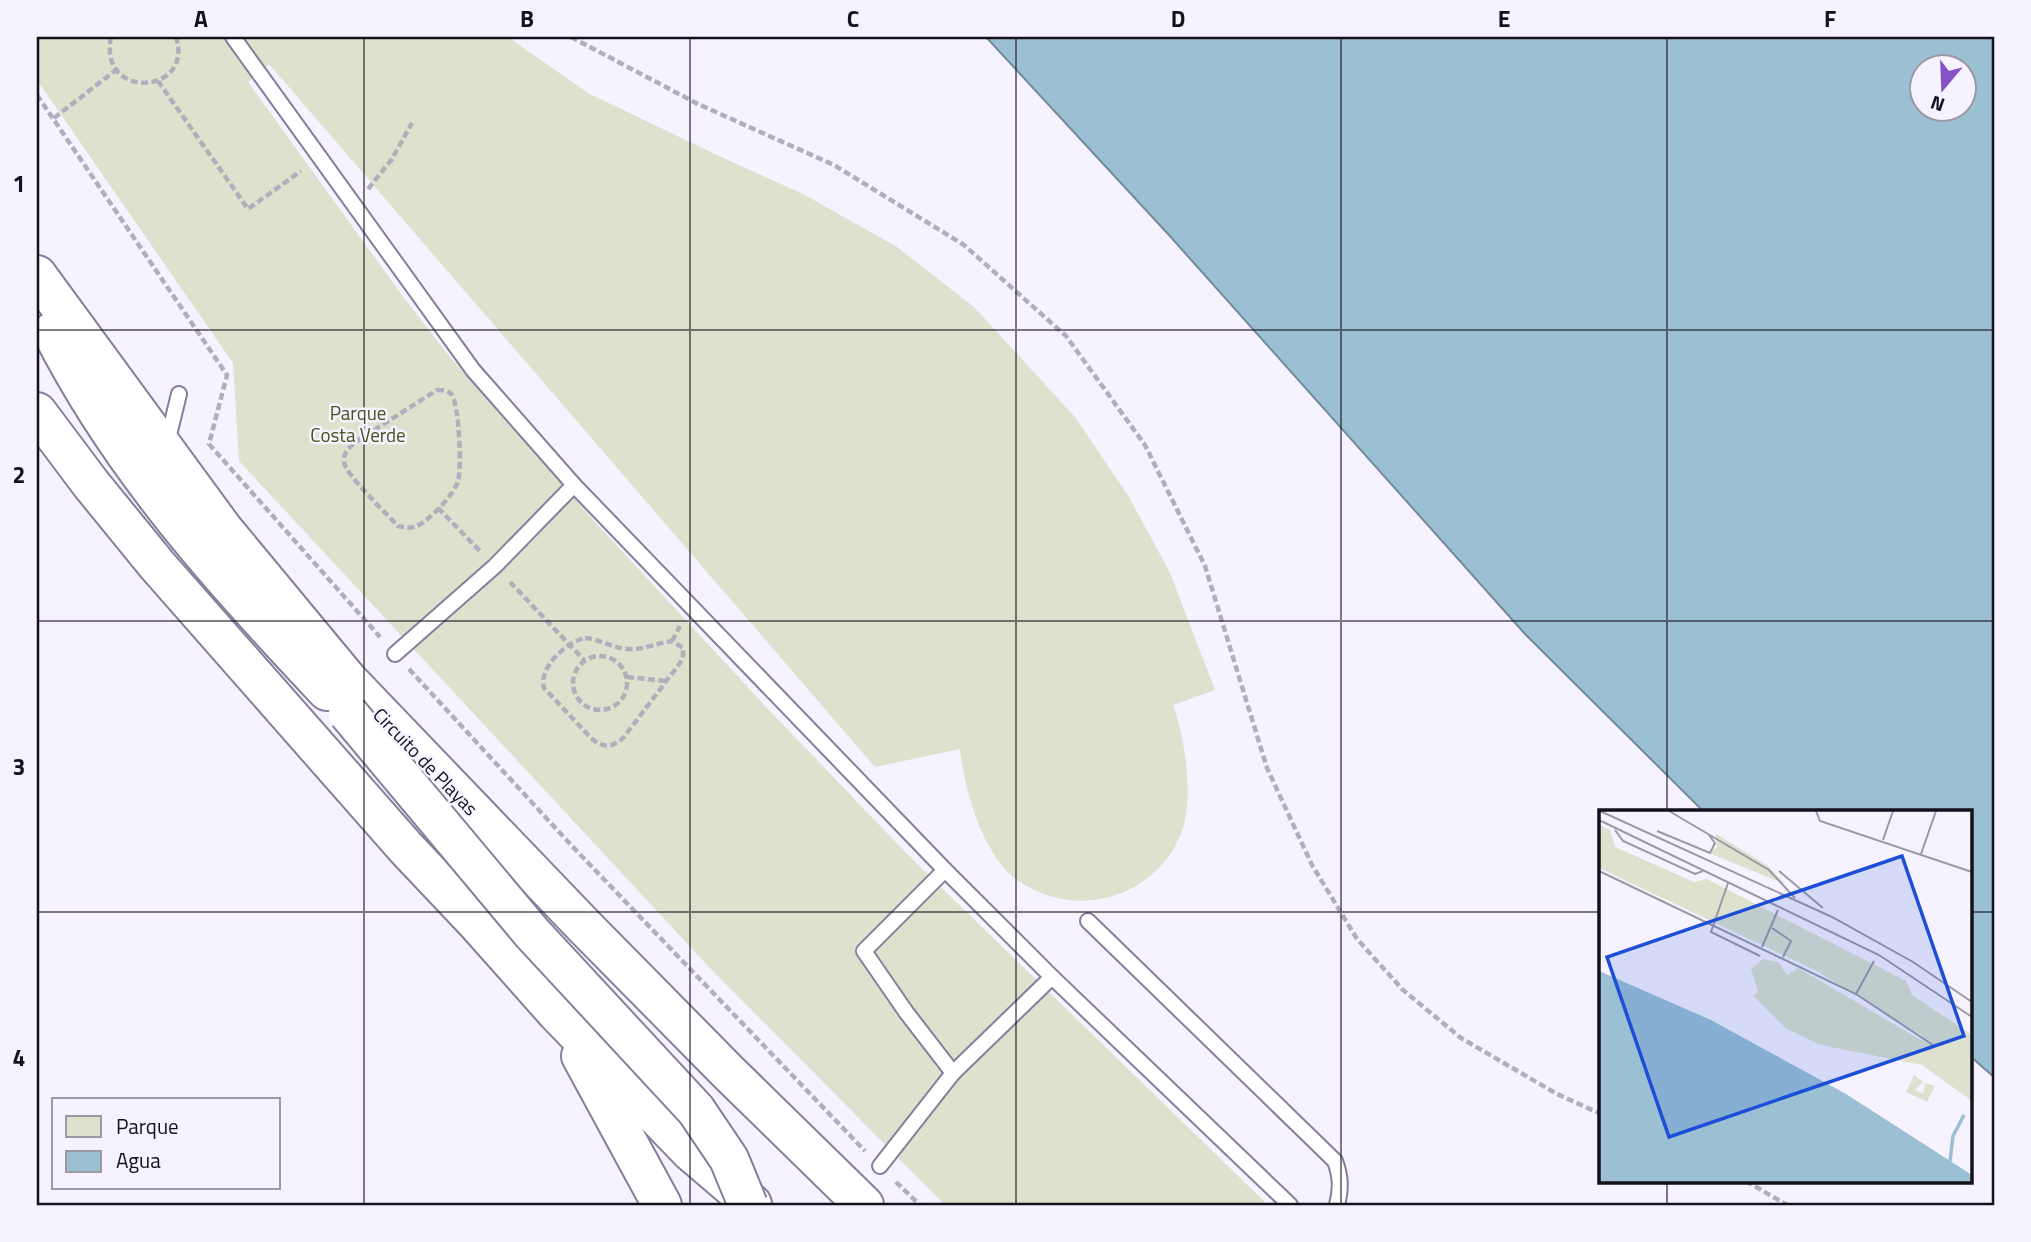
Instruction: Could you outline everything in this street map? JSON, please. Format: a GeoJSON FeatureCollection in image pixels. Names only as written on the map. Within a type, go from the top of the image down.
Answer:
{"type":"FeatureCollection","features":[{"type":"Feature","properties":{"kind":"highway","name":"Circuito de Playas"},"geometry":{"type":"LineString","coordinates":[[37,275],[223,529],[348,680],[584,926],[864,1205]]}},
{"type":"Feature","properties":{"kind":"highway"},"geometry":{"type":"LineString","coordinates":[[37,301],[110,432],[178,527],[248,607],[348,713],[532,933],[696,1110],[729,1159],[748,1205]]}},
{"type":"Feature","properties":{"kind":"highway"},"geometry":{"type":"LineString","coordinates":[[37,412],[157,565],[405,848],[476,922],[556,1012],[690,1151],[754,1205]]}},
{"type":"Feature","properties":{"kind":"highway"},"geometry":{"type":"LineString","coordinates":[[556,1012],[662,1205]]}},
{"type":"Feature","properties":{"kind":"lane"},"geometry":{"type":"LineString","coordinates":[[233,37],[473,370],[573,485],[946,870],[1290,1205]]}},
{"type":"Feature","properties":{"kind":"lane"},"geometry":{"type":"LineString","coordinates":[[165,451],[180,394]]}},
{"type":"Feature","properties":{"kind":"lane"},"geometry":{"type":"LineString","coordinates":[[395,654],[495,566],[573,485]]}},
{"type":"Feature","properties":{"kind":"lane"},"geometry":{"type":"LineString","coordinates":[[946,870],[864,950],[906,1013],[953,1073]]}},
{"type":"Feature","properties":{"kind":"lane"},"geometry":{"type":"LineString","coordinates":[[1088,921],[1335,1161],[1340,1175],[1337,1205]]}},
{"type":"Feature","properties":{"kind":"lane"},"geometry":{"type":"LineString","coordinates":[[880,1166],[953,1073],[1052,976]]}},
{"type":"Feature","properties":{"kind":"path"},"geometry":{"type":"LineString","coordinates":[[111,37],[110,60],[116,70],[135,83],[147,84],[168,75],[175,66],[178,55],[176,37]]}},
{"type":"Feature","properties":{"kind":"path"},"geometry":{"type":"LineString","coordinates":[[571,37],[698,104],[834,165],[964,245],[1066,336],[1144,445],[1205,566],[1267,768],[1312,865],[1357,939],[1404,989],[1461,1038],[1557,1094],[1599,1113]]}},
{"type":"Feature","properties":{"kind":"path"},"geometry":{"type":"LineString","coordinates":[[54,118],[116,70]]}},
{"type":"Feature","properties":{"kind":"path"},"geometry":{"type":"LineString","coordinates":[[158,81],[247,209],[319,159]]}},
{"type":"Feature","properties":{"kind":"path"},"geometry":{"type":"LineString","coordinates":[[37,95],[227,375],[209,444],[395,654],[572,846],[920,1205]]}},
{"type":"Feature","properties":{"kind":"path"},"geometry":{"type":"LineString","coordinates":[[352,204],[392,159],[412,123]]}},
{"type":"Feature","properties":{"kind":"path"},"geometry":{"type":"LineString","coordinates":[[437,390],[443,390],[453,396],[458,410],[458,480],[452,493],[418,526],[398,526],[350,474],[344,456],[354,443],[437,390]]}},
{"type":"Feature","properties":{"kind":"path"},"geometry":{"type":"LineString","coordinates":[[585,638],[617,648],[631,649],[666,642],[678,643],[682,648],[683,659],[666,681],[624,737],[610,746],[597,744],[544,688],[542,682],[546,668],[569,645],[585,638]]}},
{"type":"Feature","properties":{"kind":"path"},"geometry":{"type":"LineString","coordinates":[[627,677],[628,688],[624,698],[606,710],[586,706],[578,699],[573,689],[576,668],[584,660],[594,656],[615,660],[627,677],[666,681]]}},
{"type":"Feature","properties":{"kind":"path"},"geometry":{"type":"LineString","coordinates":[[1748,1182],[1787,1205]]}},
{"type":"Feature","properties":{"kind":"green space","name":"Parque Costa Verde"},"geometry":{"type":"Polygon","coordinates":[[[37,37],[508,37],[588,93],[803,194],[897,247],[974,307],[1075,417],[1129,497],[1170,573],[1215,690],[1173,705],[1181,734],[1188,785],[1186,817],[1170,855],[1152,874],[1131,888],[1108,897],[1083,901],[1058,898],[1034,890],[1011,875],[1000,863],[983,834],[965,781],[960,749],[875,767],[269,64],[248,82],[449,356],[595,522],[767,708],[912,859],[1268,1205],[945,1205],[708,966],[239,461],[233,363],[37,80],[37,37]]]}},
{"type":"Feature","properties":{"kind":"water"},"geometry":{"type":"Polygon","coordinates":[[[986,37],[1994,37],[1994,1077],[1972,1058],[1972,810],[1702,810],[1525,634],[1168,234],[986,37]]]}}]}
